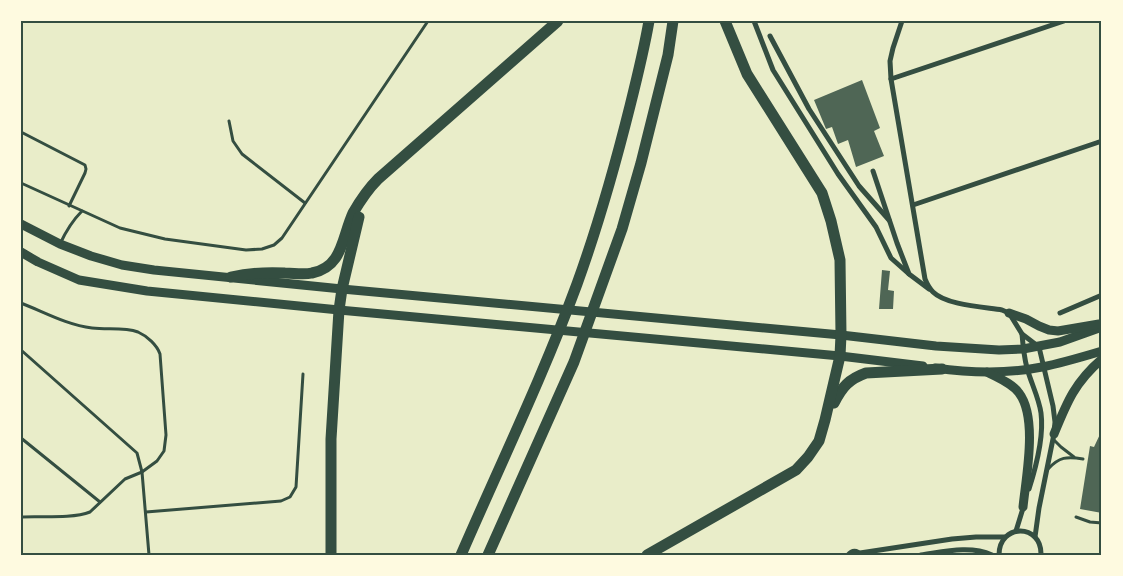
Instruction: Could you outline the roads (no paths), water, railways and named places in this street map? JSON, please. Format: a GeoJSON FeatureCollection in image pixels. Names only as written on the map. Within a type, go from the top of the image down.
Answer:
{"type":"FeatureCollection","features":[{"type":"Feature","properties":{"kind":"highway"},"geometry":{"type":"LineString","coordinates":[[232,277],[247,274],[309,274],[321,271],[329,266],[340,250],[355,210],[378,179],[558,21]]}},
{"type":"Feature","properties":{"kind":"highway"},"geometry":{"type":"LineString","coordinates":[[461,555],[545,365],[577,283],[616,161],[645,45],[649,21]]}},
{"type":"Feature","properties":{"kind":"highway"},"geometry":{"type":"LineString","coordinates":[[488,555],[574,362],[622,229],[641,163],[668,55],[673,21]]}},
{"type":"Feature","properties":{"kind":"highway"},"geometry":{"type":"LineString","coordinates":[[725,21],[747,74],[822,193],[831,221],[840,260],[841,335],[840,356],[826,420]]}},
{"type":"Feature","properties":{"kind":"highway"},"geometry":{"type":"LineString","coordinates":[[331,555],[331,439],[339,310],[357,223],[369,189]]}},
{"type":"Feature","properties":{"kind":"highway"},"geometry":{"type":"LineString","coordinates":[[648,555],[796,470],[819,441],[826,420],[840,392],[855,377],[872,372],[942,369]]}},
{"type":"Feature","properties":{"kind":"main road"},"geometry":{"type":"LineString","coordinates":[[21,224],[60,244],[91,256],[122,265],[154,270],[841,335],[936,346],[1000,350],[1023,349],[1060,342],[1102,326]]}},
{"type":"Feature","properties":{"kind":"main road"},"geometry":{"type":"LineString","coordinates":[[21,252],[38,262],[79,280],[146,291],[840,356],[942,369],[987,372],[1027,369],[1043,367],[1102,351]]}},
{"type":"Feature","properties":{"kind":"main road"},"geometry":{"type":"LineString","coordinates":[[1009,313],[1048,330],[1058,331],[1102,326]]}},
{"type":"Feature","properties":{"kind":"main road"},"geometry":{"type":"LineString","coordinates":[[1054,436],[1067,401],[1081,380],[1102,359]]}},
{"type":"Feature","properties":{"kind":"main road"},"geometry":{"type":"LineString","coordinates":[[987,372],[1011,385],[1019,392],[1028,412],[1030,444],[1023,507]]}},
{"type":"Feature","properties":{"kind":"street"},"geometry":{"type":"LineString","coordinates":[[754,21],[773,70],[838,174],[876,227],[891,258],[941,298],[1009,313],[1022,334],[1039,347],[1055,422],[1035,537]]}},
{"type":"Feature","properties":{"kind":"street"},"geometry":{"type":"LineString","coordinates":[[902,21],[891,54],[891,78],[925,279],[931,291]]}},
{"type":"Feature","properties":{"kind":"street"},"geometry":{"type":"LineString","coordinates":[[891,78],[1064,21]]}},
{"type":"Feature","properties":{"kind":"street"},"geometry":{"type":"LineString","coordinates":[[770,36],[809,110],[859,186],[890,220]]}},
{"type":"Feature","properties":{"kind":"street"},"geometry":{"type":"LineString","coordinates":[[913,205],[1102,141]]}},
{"type":"Feature","properties":{"kind":"street"},"geometry":{"type":"LineString","coordinates":[[874,171],[909,274]]}},
{"type":"Feature","properties":{"kind":"street"},"geometry":{"type":"LineString","coordinates":[[1060,312],[1102,295]]}},
{"type":"Feature","properties":{"kind":"street"},"geometry":{"type":"LineString","coordinates":[[1016,531],[1039,450],[1041,430],[1041,413],[1027,369],[1022,334]]}},
{"type":"Feature","properties":{"kind":"street"},"geometry":{"type":"LineString","coordinates":[[847,554],[853,551],[860,554],[968,537],[1005,537],[1016,531],[1026,532],[1035,537],[1041,549],[1041,555]]}},
{"type":"Feature","properties":{"kind":"street"},"geometry":{"type":"LineString","coordinates":[[999,555],[1005,537]]}},
{"type":"Feature","properties":{"kind":"street"},"geometry":{"type":"LineString","coordinates":[[921,555],[950,551],[980,550],[992,555]]}},
{"type":"Feature","properties":{"kind":"lane"},"geometry":{"type":"LineString","coordinates":[[21,183],[120,228],[165,239],[246,250],[262,249],[274,245],[282,238],[428,21]]}},
{"type":"Feature","properties":{"kind":"lane"},"geometry":{"type":"LineString","coordinates":[[229,121],[233,140],[242,154],[305,203]]}},
{"type":"Feature","properties":{"kind":"lane"},"geometry":{"type":"LineString","coordinates":[[21,132],[85,165],[85,173],[69,206]]}},
{"type":"Feature","properties":{"kind":"lane"},"geometry":{"type":"LineString","coordinates":[[60,244],[66,230],[82,211]]}},
{"type":"Feature","properties":{"kind":"lane"},"geometry":{"type":"LineString","coordinates":[[21,303],[78,325],[91,328],[132,330],[145,336],[158,348],[162,364],[166,435],[164,452],[157,461],[142,472],[125,479],[90,512],[67,516],[21,517]]}},
{"type":"Feature","properties":{"kind":"lane"},"geometry":{"type":"LineString","coordinates":[[21,350],[137,452],[142,472],[149,555]]}},
{"type":"Feature","properties":{"kind":"lane"},"geometry":{"type":"LineString","coordinates":[[146,512],[281,501],[290,497],[296,487],[303,374]]}},
{"type":"Feature","properties":{"kind":"lane"},"geometry":{"type":"LineString","coordinates":[[1054,436],[1055,442],[1074,457]]}},
{"type":"Feature","properties":{"kind":"lane"},"geometry":{"type":"LineString","coordinates":[[21,438],[100,502]]}},
{"type":"Feature","properties":{"kind":"lane"},"geometry":{"type":"LineString","coordinates":[[1047,470],[1059,459],[1074,457],[1083,459]]}},
{"type":"Feature","properties":{"kind":"lane"},"geometry":{"type":"LineString","coordinates":[[1076,517],[1090,522],[1102,523]]}}]}
